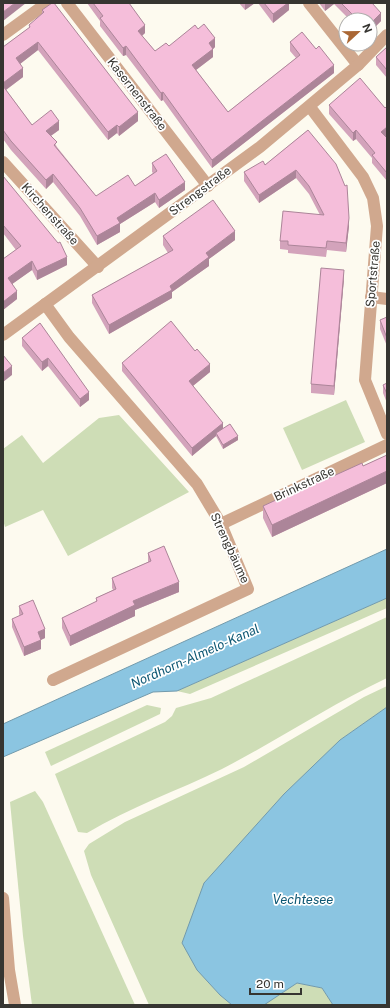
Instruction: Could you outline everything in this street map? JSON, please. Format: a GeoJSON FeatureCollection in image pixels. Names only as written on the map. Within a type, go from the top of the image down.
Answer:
{"type":"FeatureCollection","features":[{"type":"Feature","properties":{"kind":"street"},"geometry":{"type":"LineString","coordinates":[[3,35],[46,3]]}},
{"type":"Feature","properties":{"kind":"street","name":"Kasernenstraße"},"geometry":{"type":"LineString","coordinates":[[67,3],[208,186]]}},
{"type":"Feature","properties":{"kind":"street"},"geometry":{"type":"LineString","coordinates":[[308,3],[358,65]]}},
{"type":"Feature","properties":{"kind":"street","name":"Strengstraße"},"geometry":{"type":"LineString","coordinates":[[3,335],[208,186],[310,107],[358,65],[387,35]]}},
{"type":"Feature","properties":{"kind":"street","name":"Sportstraße"},"geometry":{"type":"LineString","coordinates":[[310,107],[363,177],[373,198],[377,226],[365,380],[387,434]]}},
{"type":"Feature","properties":{"kind":"street","name":"Kirchenstraße"},"geometry":{"type":"LineString","coordinates":[[3,162],[98,266]]}},
{"type":"Feature","properties":{"kind":"street"},"geometry":{"type":"LineString","coordinates":[[371,297],[387,299]]}},
{"type":"Feature","properties":{"kind":"street","name":"Strengbäume"},"geometry":{"type":"LineString","coordinates":[[45,304],[69,337],[197,484],[221,524],[248,589],[53,680]]}},
{"type":"Feature","properties":{"kind":"street","name":"Brinkstraße"},"geometry":{"type":"LineString","coordinates":[[221,524],[387,445]]}},
{"type":"Feature","properties":{"kind":"street"},"geometry":{"type":"LineString","coordinates":[[3,898],[9,970],[15,1005]]}},
{"type":"Feature","properties":{"kind":"green space"},"geometry":{"type":"Polygon","coordinates":[[[346,400],[365,442],[302,470],[283,428],[346,400]]]}},
{"type":"Feature","properties":{"kind":"green space"},"geometry":{"type":"Polygon","coordinates":[[[119,415],[189,492],[68,556],[43,510],[5,527],[3,520],[3,449],[22,435],[43,463],[99,418],[119,415]]]}},
{"type":"Feature","properties":{"kind":"green space"},"geometry":{"type":"Polygon","coordinates":[[[387,598],[387,608],[190,694],[177,691],[387,598]]]}},
{"type":"Feature","properties":{"kind":"green space"},"geometry":{"type":"Polygon","coordinates":[[[387,617],[387,678],[366,688],[222,769],[120,815],[87,833],[78,832],[55,774],[165,722],[172,716],[176,708],[211,698],[387,617]]]}},
{"type":"Feature","properties":{"kind":"green space"},"geometry":{"type":"Polygon","coordinates":[[[387,686],[387,707],[340,740],[182,943],[204,977],[217,992],[232,1005],[149,1005],[91,875],[84,851],[89,844],[125,822],[244,767],[364,697],[387,686]]]}},
{"type":"Feature","properties":{"kind":"green space"},"geometry":{"type":"Polygon","coordinates":[[[147,705],[161,708],[160,714],[51,766],[45,752],[147,705]]]}},
{"type":"Feature","properties":{"kind":"green space"},"geometry":{"type":"Polygon","coordinates":[[[35,791],[43,802],[135,1005],[32,1005],[23,936],[10,802],[35,791]]]}},
{"type":"Feature","properties":{"kind":"green space"},"geometry":{"type":"Polygon","coordinates":[[[297,983],[322,988],[333,1005],[264,1005],[297,983]]]}},
{"type":"Feature","properties":{"kind":"water","name":"Nordhorn-Almelo-Kanal"},"geometry":{"type":"Polygon","coordinates":[[[387,549],[387,598],[177,691],[153,692],[3,757],[3,724],[387,549]]]}},
{"type":"Feature","properties":{"kind":"water","name":"Vechtesee"},"geometry":{"type":"Polygon","coordinates":[[[387,707],[387,1005],[333,1005],[322,988],[297,983],[264,1005],[232,1005],[220,995],[197,970],[182,943],[204,883],[284,794],[340,740],[387,707]]]}},
{"type":"Feature","properties":{"kind":"building"},"geometry":{"type":"Polygon","coordinates":[[[3,3],[15,3],[3,12],[3,3]]]}},
{"type":"Feature","properties":{"kind":"building"},"geometry":{"type":"Polygon","coordinates":[[[54,3],[138,112],[119,127],[117,125],[108,132],[38,42],[16,58],[23,68],[3,83],[3,47],[30,27],[29,25],[44,12],[42,10],[54,3]]]}},
{"type":"Feature","properties":{"kind":"building"},"geometry":{"type":"Polygon","coordinates":[[[93,3],[129,3],[145,25],[138,31],[155,51],[166,43],[169,46],[195,25],[198,29],[204,24],[215,38],[209,43],[213,49],[192,65],[228,112],[300,55],[290,42],[302,32],[316,49],[319,46],[334,65],[212,160],[163,92],[161,93],[126,46],[123,48],[100,18],[103,16],[93,3]]]}},
{"type":"Feature","properties":{"kind":"building"},"geometry":{"type":"Polygon","coordinates":[[[264,3],[288,3],[273,14],[264,3]]]}},
{"type":"Feature","properties":{"kind":"building"},"geometry":{"type":"Polygon","coordinates":[[[341,3],[372,3],[381,13],[378,16],[378,12],[350,12],[341,3]]]}},
{"type":"Feature","properties":{"kind":"building"},"geometry":{"type":"Polygon","coordinates":[[[387,47],[387,70],[376,57],[387,47]]]}},
{"type":"Feature","properties":{"kind":"building"},"geometry":{"type":"Polygon","coordinates":[[[360,78],[385,108],[387,106],[387,127],[381,132],[387,138],[387,173],[372,155],[375,153],[356,130],[353,133],[329,105],[360,78]]]}},
{"type":"Feature","properties":{"kind":"building"},"geometry":{"type":"Polygon","coordinates":[[[3,86],[32,125],[51,110],[59,121],[46,131],[57,142],[54,145],[96,196],[128,175],[135,186],[157,171],[152,163],[166,154],[185,182],[159,200],[155,193],[117,218],[120,223],[97,236],[80,208],[53,174],[46,180],[3,130],[3,86]]]}},
{"type":"Feature","properties":{"kind":"building"},"geometry":{"type":"Polygon","coordinates":[[[308,130],[336,164],[345,186],[347,185],[349,218],[346,243],[327,241],[326,248],[288,245],[288,241],[280,241],[283,211],[324,215],[309,186],[296,170],[259,195],[244,172],[263,161],[265,165],[308,130]]]}},
{"type":"Feature","properties":{"kind":"building"},"geometry":{"type":"Polygon","coordinates":[[[3,176],[58,243],[60,242],[67,257],[37,271],[32,261],[8,278],[17,291],[3,302],[3,259],[21,246],[3,225],[3,176]]]}},
{"type":"Feature","properties":{"kind":"building"},"geometry":{"type":"Polygon","coordinates":[[[213,200],[235,231],[206,253],[209,257],[170,286],[172,290],[109,325],[92,295],[173,250],[163,236],[213,200]]]}},
{"type":"Feature","properties":{"kind":"building"},"geometry":{"type":"Polygon","coordinates":[[[321,268],[344,270],[334,386],[311,384],[321,268]]]}},
{"type":"Feature","properties":{"kind":"building"},"geometry":{"type":"Polygon","coordinates":[[[387,317],[387,338],[380,320],[387,317]]]}},
{"type":"Feature","properties":{"kind":"building"},"geometry":{"type":"Polygon","coordinates":[[[171,321],[195,351],[197,349],[210,364],[189,381],[223,423],[192,448],[122,363],[171,321]]]}},
{"type":"Feature","properties":{"kind":"building"},"geometry":{"type":"Polygon","coordinates":[[[40,323],[89,392],[80,399],[48,358],[42,362],[22,338],[40,323]]]}},
{"type":"Feature","properties":{"kind":"building"},"geometry":{"type":"Polygon","coordinates":[[[3,355],[12,366],[3,373],[3,355]]]}},
{"type":"Feature","properties":{"kind":"building"},"geometry":{"type":"Polygon","coordinates":[[[387,383],[387,394],[383,385],[387,383]]]}},
{"type":"Feature","properties":{"kind":"building"},"geometry":{"type":"Polygon","coordinates":[[[230,424],[238,436],[223,445],[216,433],[230,424]]]}},
{"type":"Feature","properties":{"kind":"building"},"geometry":{"type":"Polygon","coordinates":[[[387,455],[387,471],[272,525],[263,506],[328,476],[329,478],[362,463],[363,466],[387,455]]]}},
{"type":"Feature","properties":{"kind":"building"},"geometry":{"type":"Polygon","coordinates":[[[164,546],[179,582],[133,601],[135,605],[70,636],[62,618],[97,601],[96,598],[116,589],[112,578],[151,561],[148,553],[164,546]]]}},
{"type":"Feature","properties":{"kind":"building"},"geometry":{"type":"Polygon","coordinates":[[[33,600],[45,629],[38,632],[41,640],[24,647],[12,619],[23,614],[19,606],[33,600]]]}}]}
